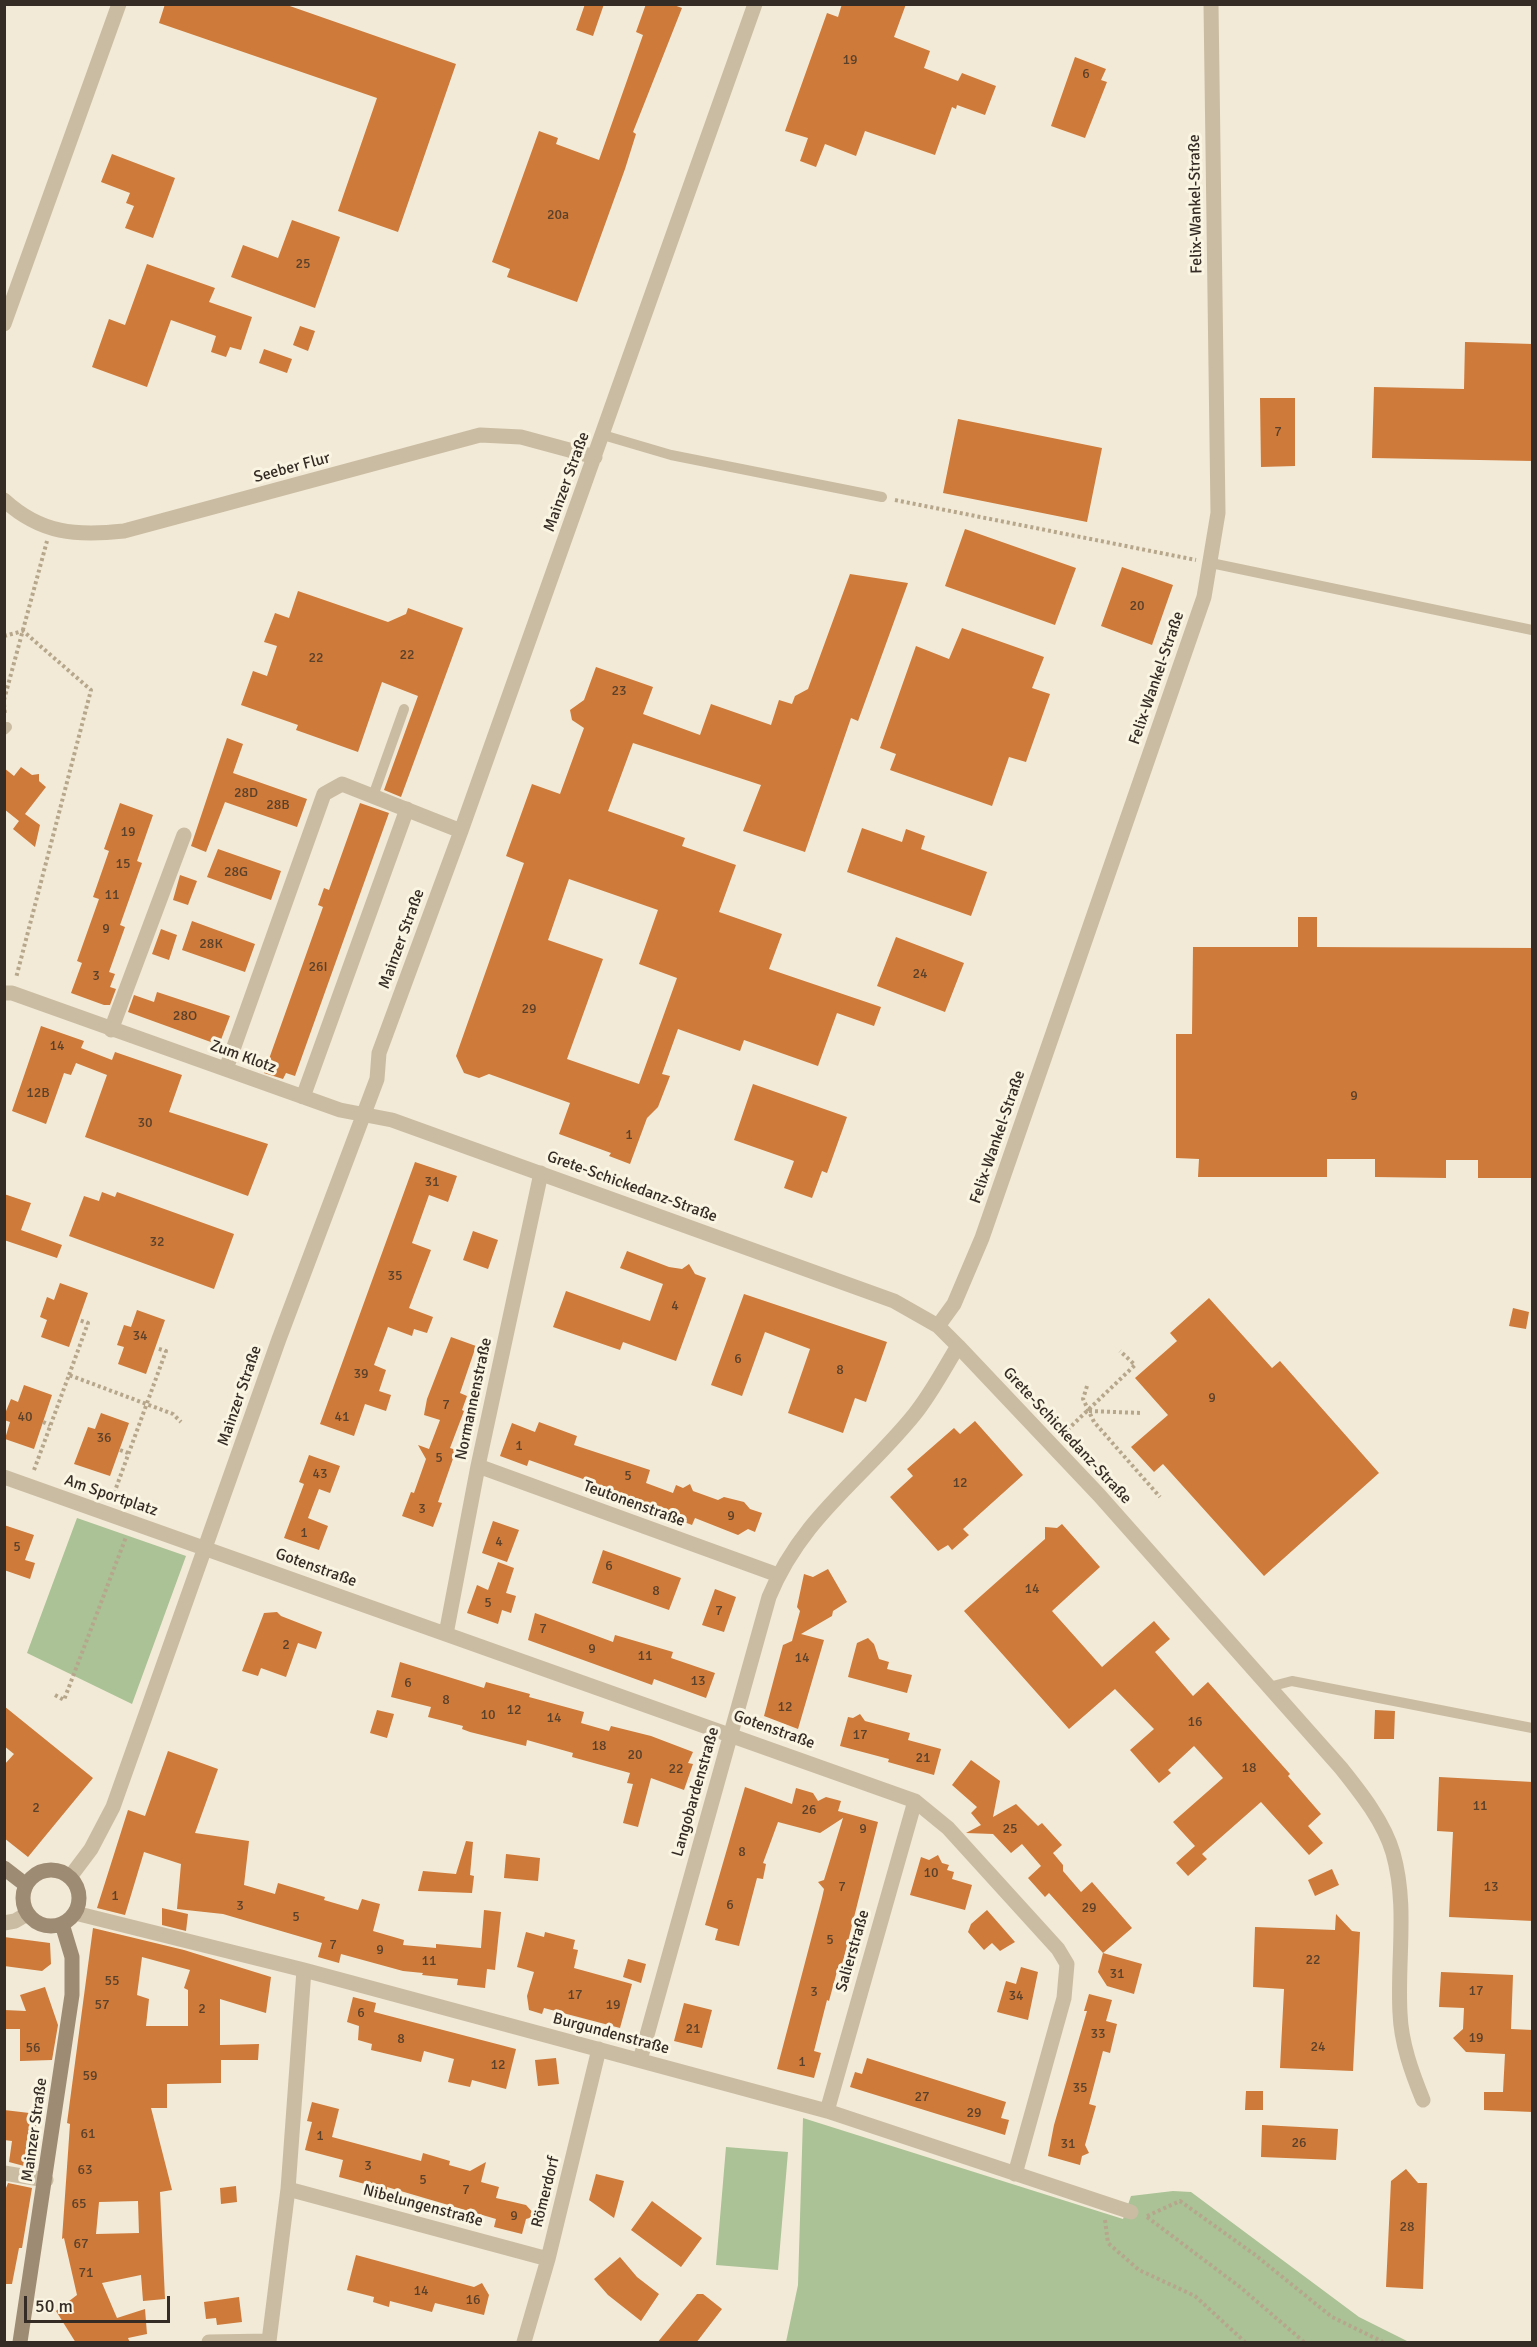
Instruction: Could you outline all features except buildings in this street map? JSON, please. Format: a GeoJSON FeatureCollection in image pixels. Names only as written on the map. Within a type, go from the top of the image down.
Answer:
{"type":"FeatureCollection","features":[{"type":"Feature","properties":{"kind":"street"},"geometry":{"type":"LineString","coordinates":[[4,324],[119,4]]}},
{"type":"Feature","properties":{"kind":"street","name":"Mainzer Straße"},"geometry":{"type":"LineString","coordinates":[[70,1877],[91,1849],[113,1808],[364,1113],[376,1079],[379,1053],[603,435],[755,4]]}},
{"type":"Feature","properties":{"kind":"street","name":"Felix-Wankel-Straße"},"geometry":{"type":"LineString","coordinates":[[938,1326],[954,1304],[982,1238],[1204,597],[1218,513],[1211,4]]}},
{"type":"Feature","properties":{"kind":"street","name":"Seeber Flur"},"geometry":{"type":"LineString","coordinates":[[4,500],[21,515],[50,529],[72,532],[124,531],[480,435],[521,437],[595,457]]}},
{"type":"Feature","properties":{"kind":"street"},"geometry":{"type":"LineString","coordinates":[[226,1069],[324,794],[342,784],[461,831]]}},
{"type":"Feature","properties":{"kind":"street"},"geometry":{"type":"LineString","coordinates":[[303,1097],[407,809]]}},
{"type":"Feature","properties":{"kind":"street"},"geometry":{"type":"LineString","coordinates":[[111,1030],[184,835]]}},
{"type":"Feature","properties":{"kind":"street","name":"Zum Klotz"},"geometry":{"type":"LineString","coordinates":[[8,993],[340,1110],[364,1113]]}},
{"type":"Feature","properties":{"kind":"street","name":"Grete-Schickedanz-Straße"},"geometry":{"type":"LineString","coordinates":[[364,1113],[392,1120],[894,1301],[938,1326],[1052,1445],[1359,1791],[1393,1851],[1402,1907],[1401,2028],[1411,2068],[1423,2100]]}},
{"type":"Feature","properties":{"kind":"street","name":"Normannenstraße"},"geometry":{"type":"LineString","coordinates":[[446,1634],[478,1466],[541,1173]]}},
{"type":"Feature","properties":{"kind":"street","name":"Langobardenstraße"},"geometry":{"type":"LineString","coordinates":[[640,2060],[769,1597],[778,1575],[819,1514],[915,1414],[958,1346]]}},
{"type":"Feature","properties":{"kind":"street","name":"Teutonenstraße"},"geometry":{"type":"LineString","coordinates":[[478,1466],[778,1575]]}},
{"type":"Feature","properties":{"kind":"street","name":"Am Sportplatz"},"geometry":{"type":"LineString","coordinates":[[4,1477],[205,1548]]}},
{"type":"Feature","properties":{"kind":"street","name":"Gotenstraße"},"geometry":{"type":"LineString","coordinates":[[205,1548],[731,1733],[915,1801],[948,1828],[1058,1948],[1067,1964],[1064,1998],[1016,2174]]}},
{"type":"Feature","properties":{"kind":"street","name":"Salierstraße"},"geometry":{"type":"LineString","coordinates":[[827,2111],[915,1801]]}},
{"type":"Feature","properties":{"kind":"street"},"geometry":{"type":"LineString","coordinates":[[4,1868],[26,1885]]}},
{"type":"Feature","properties":{"kind":"street"},"geometry":{"type":"LineString","coordinates":[[46,1870],[63,1873],[70,1877],[79,1894],[75,1913],[62,1924],[43,1925],[27,1914],[23,1900],[26,1885],[31,1878],[46,1870]]}},
{"type":"Feature","properties":{"kind":"street","name":"Burgundenstraße"},"geometry":{"type":"LineString","coordinates":[[75,1913],[304,1970],[827,2111],[1131,2212]]}},
{"type":"Feature","properties":{"kind":"street"},"geometry":{"type":"LineString","coordinates":[[4,1923],[15,1922],[27,1914]]}},
{"type":"Feature","properties":{"kind":"street","name":"Mainzer Straße"},"geometry":{"type":"LineString","coordinates":[[20,2343],[72,1995],[72,1957],[62,1924]]}},
{"type":"Feature","properties":{"kind":"street"},"geometry":{"type":"LineString","coordinates":[[209,2343],[272,2342],[288,2188],[304,1970]]}},
{"type":"Feature","properties":{"kind":"street","name":"Römerdorf"},"geometry":{"type":"LineString","coordinates":[[524,2343],[548,2259],[599,2049]]}},
{"type":"Feature","properties":{"kind":"street"},"geometry":{"type":"LineString","coordinates":[[4,2173],[46,2180]]}},
{"type":"Feature","properties":{"kind":"street","name":"Nibelungenstraße"},"geometry":{"type":"LineString","coordinates":[[288,2188],[548,2259]]}},
{"type":"Feature","properties":{"kind":"lane"},"geometry":{"type":"LineString","coordinates":[[603,435],[671,455],[882,497]]}},
{"type":"Feature","properties":{"kind":"lane"},"geometry":{"type":"LineString","coordinates":[[1211,563],[1533,630]]}},
{"type":"Feature","properties":{"kind":"lane"},"geometry":{"type":"LineString","coordinates":[[373,796],[404,709]]}},
{"type":"Feature","properties":{"kind":"lane"},"geometry":{"type":"LineString","coordinates":[[1269,1687],[1292,1681],[1533,1728]]}},
{"type":"Feature","properties":{"kind":"path"},"geometry":{"type":"LineString","coordinates":[[882,497],[1211,563]]}},
{"type":"Feature","properties":{"kind":"path"},"geometry":{"type":"LineString","coordinates":[[4,700],[50,529]]}},
{"type":"Feature","properties":{"kind":"path"},"geometry":{"type":"LineString","coordinates":[[4,636],[23,631]]}},
{"type":"Feature","properties":{"kind":"path"},"geometry":{"type":"LineString","coordinates":[[8,993],[91,690],[23,631]]}},
{"type":"Feature","properties":{"kind":"path"},"geometry":{"type":"LineString","coordinates":[[29,1486],[88,1323],[79,1320]]}},
{"type":"Feature","properties":{"kind":"path"},"geometry":{"type":"LineString","coordinates":[[107,1514],[166,1351],[156,1348]]}},
{"type":"Feature","properties":{"kind":"path"},"geometry":{"type":"LineString","coordinates":[[1052,1445],[1135,1365],[1120,1351]]}},
{"type":"Feature","properties":{"kind":"path"},"geometry":{"type":"LineString","coordinates":[[69,1375],[173,1414],[181,1422]]}},
{"type":"Feature","properties":{"kind":"path"},"geometry":{"type":"LineString","coordinates":[[1087,1386],[1083,1399],[1094,1422],[1160,1497]]}},
{"type":"Feature","properties":{"kind":"path"},"geometry":{"type":"LineString","coordinates":[[1089,1411],[1141,1413]]}},
{"type":"Feature","properties":{"kind":"path"},"geometry":{"type":"LineString","coordinates":[[43,1422],[50,1425]]}},
{"type":"Feature","properties":{"kind":"path"},"geometry":{"type":"LineString","coordinates":[[120,1450],[128,1453]]}},
{"type":"Feature","properties":{"kind":"path"},"geometry":{"type":"LineString","coordinates":[[55,1695],[64,1700],[131,1522]]}},
{"type":"Feature","properties":{"kind":"path"},"geometry":{"type":"LineString","coordinates":[[1146,2216],[1180,2201],[1254,2254],[1332,2318],[1383,2343]]}},
{"type":"Feature","properties":{"kind":"path"},"geometry":{"type":"LineString","coordinates":[[1103,2204],[1108,2243],[1139,2270],[1195,2296],[1245,2343]]}},
{"type":"Feature","properties":{"kind":"path"},"geometry":{"type":"LineString","coordinates":[[1131,2212],[1146,2216],[1240,2287],[1304,2343]]}},
{"type":"Feature","properties":{"kind":"green space"},"geometry":{"type":"Polygon","coordinates":[[[77,1518],[186,1556],[132,1704],[27,1653],[77,1518]]]}},
{"type":"Feature","properties":{"kind":"green space"},"geometry":{"type":"Polygon","coordinates":[[[803,2118],[1123,2219],[1131,2196],[1173,2191],[1191,2192],[1359,2317],[1409,2342],[786,2342],[798,2285],[803,2118]]]}},
{"type":"Feature","properties":{"kind":"green space"},"geometry":{"type":"Polygon","coordinates":[[[726,2147],[788,2152],[778,2270],[716,2265],[726,2147]]]}}]}
